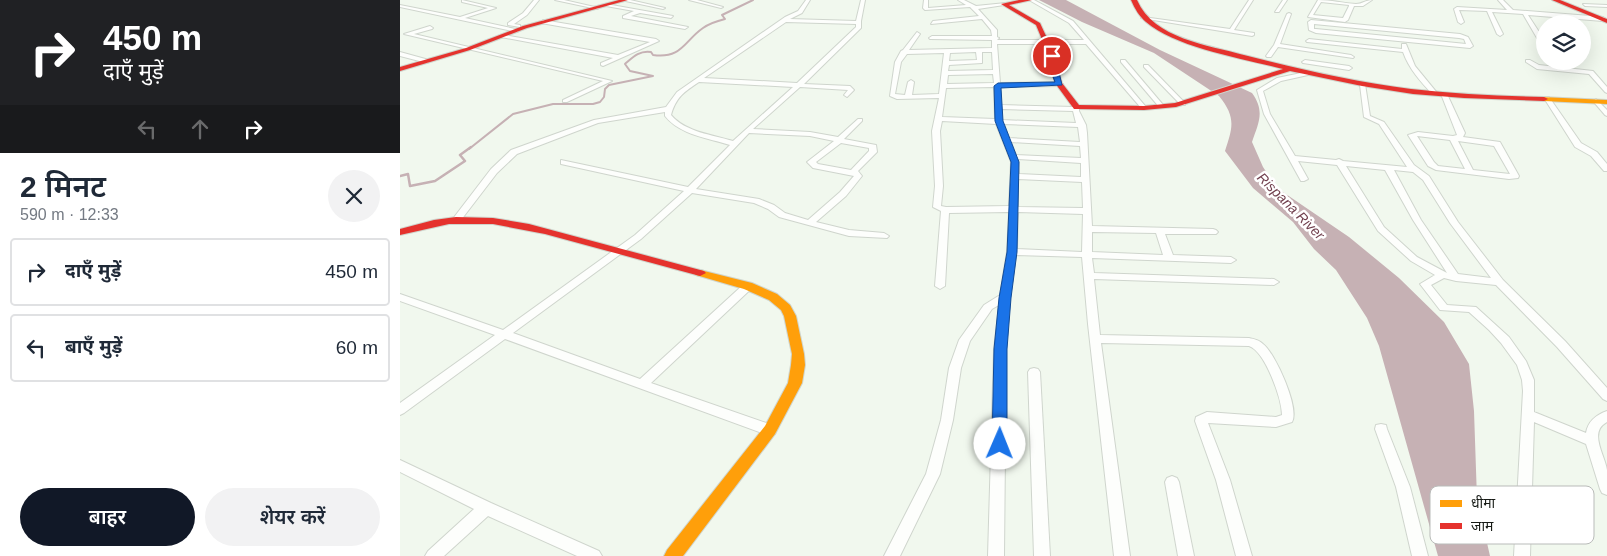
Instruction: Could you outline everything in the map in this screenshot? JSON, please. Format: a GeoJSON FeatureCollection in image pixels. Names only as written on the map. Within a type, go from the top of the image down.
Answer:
{"type":"FeatureCollection","features":[{"type":"Feature","properties":{"kind":"main road"},"geometry":{"type":"LineString","coordinates":[[400,69],[468,49],[543,22],[624,0]]}},
{"type":"Feature","properties":{"kind":"main road"},"geometry":{"type":"LineString","coordinates":[[1004,4],[1030,0]]}},
{"type":"Feature","properties":{"kind":"main road"},"geometry":{"type":"LineString","coordinates":[[1134,0],[1135,8],[1143,18],[1186,41],[1306,74],[1363,85],[1440,94],[1601,101]]}},
{"type":"Feature","properties":{"kind":"main road"},"geometry":{"type":"LineString","coordinates":[[1555,0],[1588,10],[1606,18]]}},
{"type":"Feature","properties":{"kind":"main road"},"geometry":{"type":"LineString","coordinates":[[1004,4],[1035,22],[1047,42],[1055,73],[1060,84],[1077,108],[1144,108],[1183,104],[1289,69]]}},
{"type":"Feature","properties":{"kind":"main road"},"geometry":{"type":"LineString","coordinates":[[400,232],[421,225],[458,218],[533,228],[748,286],[773,297],[786,308],[796,338],[798,365],[795,383],[788,400],[770,430],[672,556]]}},
{"type":"Feature","properties":{"kind":"street"},"geometry":{"type":"LineString","coordinates":[[521,29],[510,23],[525,14],[536,0]]}},
{"type":"Feature","properties":{"kind":"street"},"geometry":{"type":"LineString","coordinates":[[557,0],[671,17]]}},
{"type":"Feature","properties":{"kind":"street"},"geometry":{"type":"LineString","coordinates":[[624,0],[663,8]]}},
{"type":"Feature","properties":{"kind":"street"},"geometry":{"type":"LineString","coordinates":[[691,0],[722,7]]}},
{"type":"Feature","properties":{"kind":"street"},"geometry":{"type":"LineString","coordinates":[[735,144],[681,127],[668,118],[668,109],[679,93],[784,20],[800,12],[808,0]]}},
{"type":"Feature","properties":{"kind":"street"},"geometry":{"type":"LineString","coordinates":[[402,406],[620,252],[659,220],[747,131],[798,86],[858,27],[863,0]]}},
{"type":"Feature","properties":{"kind":"street"},"geometry":{"type":"LineString","coordinates":[[926,0],[925,8],[927,9],[1004,4]]}},
{"type":"Feature","properties":{"kind":"street"},"geometry":{"type":"LineString","coordinates":[[960,0],[972,7],[994,30],[1000,106],[999,121],[1015,157],[1012,252],[1000,349],[996,556]]}},
{"type":"Feature","properties":{"kind":"street"},"geometry":{"type":"LineString","coordinates":[[1030,0],[1069,20],[1087,42],[1097,50],[1144,108]]}},
{"type":"Feature","properties":{"kind":"street"},"geometry":{"type":"LineString","coordinates":[[1231,31],[1251,0]]}},
{"type":"Feature","properties":{"kind":"street"},"geometry":{"type":"LineString","coordinates":[[1276,11],[1285,0]]}},
{"type":"Feature","properties":{"kind":"street"},"geometry":{"type":"LineString","coordinates":[[1345,22],[1311,22],[1312,30],[1470,46],[1466,38],[1463,37],[1345,22],[1309,15],[1318,1],[1341,1],[1352,5],[1361,5],[1370,0]]}},
{"type":"Feature","properties":{"kind":"street"},"geometry":{"type":"LineString","coordinates":[[1467,0],[1473,9]]}},
{"type":"Feature","properties":{"kind":"street"},"geometry":{"type":"LineString","coordinates":[[1500,0],[1512,12]]}},
{"type":"Feature","properties":{"kind":"street"},"geometry":{"type":"LineString","coordinates":[[459,18],[494,8],[464,2]]}},
{"type":"Feature","properties":{"kind":"street"},"geometry":{"type":"LineString","coordinates":[[1345,22],[1352,5]]}},
{"type":"Feature","properties":{"kind":"street"},"geometry":{"type":"LineString","coordinates":[[400,6],[521,29]]}},
{"type":"Feature","properties":{"kind":"street"},"geometry":{"type":"LineString","coordinates":[[1588,10],[1607,6]]}},
{"type":"Feature","properties":{"kind":"street"},"geometry":{"type":"LineString","coordinates":[[1461,22],[1456,8],[1606,18]]}},
{"type":"Feature","properties":{"kind":"street"},"geometry":{"type":"LineString","coordinates":[[1489,10],[1500,34]]}},
{"type":"Feature","properties":{"kind":"street"},"geometry":{"type":"LineString","coordinates":[[640,11],[625,16],[685,27]]}},
{"type":"Feature","properties":{"kind":"street"},"geometry":{"type":"LineString","coordinates":[[1525,13],[1536,31]]}},
{"type":"Feature","properties":{"kind":"street"},"geometry":{"type":"LineString","coordinates":[[1269,56],[1277,45],[1289,14]]}},
{"type":"Feature","properties":{"kind":"street"},"geometry":{"type":"LineString","coordinates":[[933,23],[983,17]]}},
{"type":"Feature","properties":{"kind":"street"},"geometry":{"type":"LineString","coordinates":[[1143,18],[1252,34]]}},
{"type":"Feature","properties":{"kind":"street"},"geometry":{"type":"LineString","coordinates":[[784,20],[859,23]]}},
{"type":"Feature","properties":{"kind":"street"},"geometry":{"type":"LineString","coordinates":[[543,22],[656,41],[603,64]]}},
{"type":"Feature","properties":{"kind":"street"},"geometry":{"type":"LineString","coordinates":[[430,28],[407,34],[608,81],[565,101]]}},
{"type":"Feature","properties":{"kind":"street"},"geometry":{"type":"LineString","coordinates":[[1402,30],[1405,51],[1411,66],[1440,94],[1461,133],[1460,136],[1454,138],[1412,135],[1431,164],[1436,168],[1509,177],[1515,176],[1497,144],[1454,138]]}},
{"type":"Feature","properties":{"kind":"street"},"geometry":{"type":"LineString","coordinates":[[1328,32],[1329,43]]}},
{"type":"Feature","properties":{"kind":"street"},"geometry":{"type":"LineString","coordinates":[[916,34],[898,62],[891,92],[894,96],[942,96]]}},
{"type":"Feature","properties":{"kind":"street"},"geometry":{"type":"LineString","coordinates":[[504,37],[619,57]]}},
{"type":"Feature","properties":{"kind":"street"},"geometry":{"type":"LineString","coordinates":[[932,38],[996,44],[1087,42]]}},
{"type":"Feature","properties":{"kind":"street"},"geometry":{"type":"LineString","coordinates":[[1309,41],[1405,51]]}},
{"type":"Feature","properties":{"kind":"street"},"geometry":{"type":"LineString","coordinates":[[903,52],[979,51],[996,44]]}},
{"type":"Feature","properties":{"kind":"street"},"geometry":{"type":"LineString","coordinates":[[1277,45],[1351,57]]}},
{"type":"Feature","properties":{"kind":"street"},"geometry":{"type":"LineString","coordinates":[[947,51],[946,73],[936,131],[939,186],[937,208],[945,210],[1087,211]]}},
{"type":"Feature","properties":{"kind":"street"},"geometry":{"type":"LineString","coordinates":[[947,63],[980,62],[979,51]]}},
{"type":"Feature","properties":{"kind":"street"},"geometry":{"type":"LineString","coordinates":[[1305,62],[1308,51]]}},
{"type":"Feature","properties":{"kind":"street"},"geometry":{"type":"LineString","coordinates":[[400,54],[427,61]]}},
{"type":"Feature","properties":{"kind":"street"},"geometry":{"type":"LineString","coordinates":[[1123,61],[1162,107]]}},
{"type":"Feature","properties":{"kind":"street"},"geometry":{"type":"LineString","coordinates":[[1528,61],[1535,67],[1591,72],[1607,91]]}},
{"type":"Feature","properties":{"kind":"street"},"geometry":{"type":"LineString","coordinates":[[1289,69],[1305,62],[1349,68]]}},
{"type":"Feature","properties":{"kind":"street"},"geometry":{"type":"LineString","coordinates":[[1146,66],[1183,104]]}},
{"type":"Feature","properties":{"kind":"street"},"geometry":{"type":"LineString","coordinates":[[946,73],[997,72]]}},
{"type":"Feature","properties":{"kind":"street"},"geometry":{"type":"LineString","coordinates":[[1304,179],[1266,114],[1260,90],[1279,80],[1306,74]]}},
{"type":"Feature","properties":{"kind":"street"},"geometry":{"type":"LineString","coordinates":[[699,80],[850,88],[851,90],[847,95]]}},
{"type":"Feature","properties":{"kind":"street"},"geometry":{"type":"LineString","coordinates":[[908,96],[911,82]]}},
{"type":"Feature","properties":{"kind":"street"},"geometry":{"type":"LineString","coordinates":[[944,86],[1060,84]]}},
{"type":"Feature","properties":{"kind":"street"},"geometry":{"type":"LineString","coordinates":[[1363,85],[1368,117],[1382,123],[1414,170],[1426,178],[1454,223],[1499,282],[1561,344],[1607,396]]}},
{"type":"Feature","properties":{"kind":"street"},"geometry":{"type":"LineString","coordinates":[[1547,98],[1578,145],[1594,154],[1607,169]]}},
{"type":"Feature","properties":{"kind":"street"},"geometry":{"type":"LineString","coordinates":[[1601,101],[1607,114]]}},
{"type":"Feature","properties":{"kind":"street"},"geometry":{"type":"LineString","coordinates":[[1000,106],[1077,108],[1082,124],[1088,229],[1087,255],[1095,339],[1122,556]]}},
{"type":"Feature","properties":{"kind":"street"},"geometry":{"type":"LineString","coordinates":[[458,218],[494,171],[514,152],[536,142],[596,121],[668,109]]}},
{"type":"Feature","properties":{"kind":"street"},"geometry":{"type":"LineString","coordinates":[[939,119],[1082,124]]}},
{"type":"Feature","properties":{"kind":"street"},"geometry":{"type":"LineString","coordinates":[[810,223],[858,178],[857,174],[811,163],[840,140],[860,120]]}},
{"type":"Feature","properties":{"kind":"street"},"geometry":{"type":"LineString","coordinates":[[747,131],[800,133],[871,146],[874,150],[852,173]]}},
{"type":"Feature","properties":{"kind":"street"},"geometry":{"type":"LineString","coordinates":[[1454,138],[1469,170]]}},
{"type":"Feature","properties":{"kind":"street"},"geometry":{"type":"LineString","coordinates":[[1007,140],[1084,144]]}},
{"type":"Feature","properties":{"kind":"street"},"geometry":{"type":"LineString","coordinates":[[1015,157],[1085,161]]}},
{"type":"Feature","properties":{"kind":"street"},"geometry":{"type":"LineString","coordinates":[[1292,158],[1414,170]]}},
{"type":"Feature","properties":{"kind":"street"},"geometry":{"type":"LineString","coordinates":[[564,162],[690,190],[756,201],[771,207],[782,215],[810,223],[849,233],[884,236]]}},
{"type":"Feature","properties":{"kind":"street"},"geometry":{"type":"LineString","coordinates":[[1339,162],[1381,229],[1414,258],[1442,276],[1499,282]]}},
{"type":"Feature","properties":{"kind":"street"},"geometry":{"type":"LineString","coordinates":[[1388,167],[1417,220],[1456,278]]}},
{"type":"Feature","properties":{"kind":"street"},"geometry":{"type":"LineString","coordinates":[[1015,176],[1086,180]]}},
{"type":"Feature","properties":{"kind":"street"},"geometry":{"type":"LineString","coordinates":[[940,286],[945,210]]}},
{"type":"Feature","properties":{"kind":"street"},"geometry":{"type":"LineString","coordinates":[[1088,229],[1213,232]]}},
{"type":"Feature","properties":{"kind":"street"},"geometry":{"type":"LineString","coordinates":[[1160,231],[1169,258]]}},
{"type":"Feature","properties":{"kind":"street"},"geometry":{"type":"LineString","coordinates":[[1012,252],[1231,260]]}},
{"type":"Feature","properties":{"kind":"street"},"geometry":{"type":"LineString","coordinates":[[1089,276],[1274,282]]}},
{"type":"Feature","properties":{"kind":"street"},"geometry":{"type":"LineString","coordinates":[[1442,276],[1425,284],[1441,306],[1447,309],[1469,309],[1476,311],[1506,340],[1520,360],[1528,380],[1524,486]]}},
{"type":"Feature","properties":{"kind":"street"},"geometry":{"type":"LineString","coordinates":[[642,383],[748,286]]}},
{"type":"Feature","properties":{"kind":"street"},"geometry":{"type":"LineString","coordinates":[[400,297],[770,430]]}},
{"type":"Feature","properties":{"kind":"street"},"geometry":{"type":"LineString","coordinates":[[892,556],[933,474],[947,420],[955,368],[965,340],[988,307],[1005,298]]}},
{"type":"Feature","properties":{"kind":"street"},"geometry":{"type":"LineString","coordinates":[[1095,339],[1249,342],[1256,343],[1263,350],[1280,387],[1289,412],[1288,418],[1276,422],[1207,417],[1201,421],[1222,480],[1244,556]]}},
{"type":"Feature","properties":{"kind":"street"},"geometry":{"type":"LineString","coordinates":[[1034,372],[1042,556]]}},
{"type":"Feature","properties":{"kind":"street"},"geometry":{"type":"LineString","coordinates":[[1527,414],[1590,440]]}},
{"type":"Feature","properties":{"kind":"street"},"geometry":{"type":"LineString","coordinates":[[1607,416],[1597,420],[1593,425],[1590,440],[1603,472],[1607,489]]}},
{"type":"Feature","properties":{"kind":"street"},"geometry":{"type":"LineString","coordinates":[[1381,430],[1403,487],[1420,556]]}},
{"type":"Feature","properties":{"kind":"street"},"geometry":{"type":"LineString","coordinates":[[400,466],[486,508],[594,556]]}},
{"type":"Feature","properties":{"kind":"street"},"geometry":{"type":"LineString","coordinates":[[1172,482],[1186,556]]}},
{"type":"Feature","properties":{"kind":"street"},"geometry":{"type":"LineString","coordinates":[[433,556],[486,508]]}},
{"type":"Feature","properties":{"kind":"water","name":"Rispana River"},"geometry":{"type":"Polygon","coordinates":[[[1039,0],[1066,0],[1160,50],[1252,93],[1260,111],[1260,117],[1252,142],[1263,167],[1277,188],[1349,237],[1399,278],[1444,322],[1469,364],[1474,411],[1477,486],[1430,486],[1430,528],[1379,346],[1367,318],[1336,270],[1314,249],[1293,222],[1253,188],[1225,151],[1230,135],[1231,122],[1224,103],[1219,96],[1154,53],[1082,22],[1039,0]]]}},
{"type":"Feature","properties":{"kind":"water"},"geometry":{"type":"Polygon","coordinates":[[[1435,544],[1487,544],[1490,556],[1438,556],[1435,544]]]}},
{"type":"Feature","properties":{"kind":"waterway"},"geometry":{"type":"LineString","coordinates":[[469,149],[513,114],[553,104],[593,104],[600,102],[604,97],[605,89],[609,85],[653,76],[630,71],[625,64],[643,52],[651,52],[653,55],[663,56],[677,52],[703,28],[725,19],[722,15],[753,0]]}},
{"type":"Feature","properties":{"kind":"waterway"},"geometry":{"type":"LineString","coordinates":[[400,176],[408,174],[410,186],[435,181],[465,161],[460,155],[471,147]]}},
{"type":"Feature","properties":{"kind":"traffic: slow"},"geometry":{"type":"LineString","coordinates":[[1544,99],[1607,102]]}},
{"type":"Feature","properties":{"kind":"traffic: slow"},"geometry":{"type":"LineString","coordinates":[[673,556],[770,430],[795,383],[798,365],[798,354],[790,316],[786,308],[773,297],[748,286],[700,273]]}},
{"type":"Feature","properties":{"kind":"traffic: jam"},"geometry":{"type":"LineString","coordinates":[[400,69],[468,49],[525,27],[625,0]]}},
{"type":"Feature","properties":{"kind":"traffic: jam"},"geometry":{"type":"LineString","coordinates":[[1004,4],[1029,0]]}},
{"type":"Feature","properties":{"kind":"traffic: jam"},"geometry":{"type":"LineString","coordinates":[[1134,0],[1143,16],[1158,28],[1177,37],[1206,47],[1287,68],[1362,84],[1413,91],[1464,96],[1544,99]]}},
{"type":"Feature","properties":{"kind":"traffic: jam"},"geometry":{"type":"LineString","coordinates":[[1555,0],[1607,21]]}},
{"type":"Feature","properties":{"kind":"traffic: jam"},"geometry":{"type":"LineString","coordinates":[[1004,4],[1038,24],[1049,49],[1059,83],[1077,107],[1144,108],[1176,105],[1289,69]]}},
{"type":"Feature","properties":{"kind":"traffic: jam"},"geometry":{"type":"LineString","coordinates":[[400,232],[449,221],[474,220],[511,223],[700,273]]}},
{"type":"Feature","properties":{"kind":"route"},"geometry":{"type":"LineString","coordinates":[[1000,444],[1000,349],[1012,252],[1015,157],[999,121],[998,86],[1060,84],[1054,69],[1052,56]]}}]}
